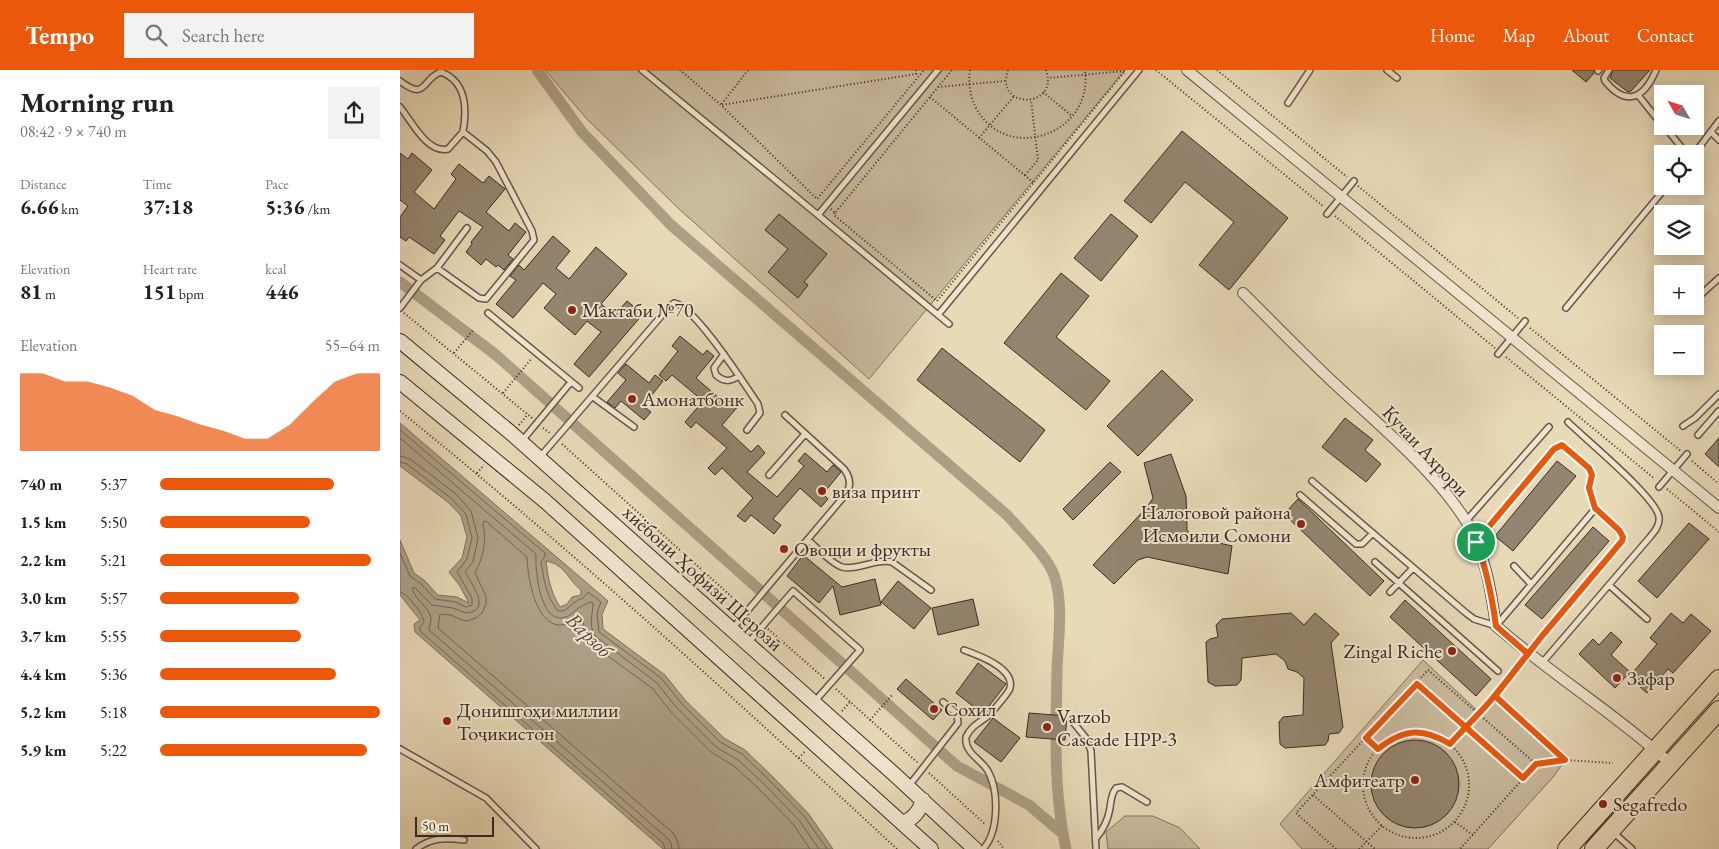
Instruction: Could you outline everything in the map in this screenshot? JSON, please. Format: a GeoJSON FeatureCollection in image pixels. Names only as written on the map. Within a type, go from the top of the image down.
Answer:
{"type":"FeatureCollection","features":[{"type":"Feature","properties":{"kind":"highway"},"geometry":{"type":"LineString","coordinates":[[1567,849],[1719,679]]}},
{"type":"Feature","properties":{"kind":"highway"},"geometry":{"type":"LineString","coordinates":[[1594,849],[1719,710]]}},
{"type":"Feature","properties":{"kind":"main road","name":"хиёбони Ҳофизи Шерозӣ"},"geometry":{"type":"LineString","coordinates":[[400,341],[521,442],[923,800],[973,848]]}},
{"type":"Feature","properties":{"kind":"main road"},"geometry":{"type":"LineString","coordinates":[[400,382],[545,501],[931,849]]}},
{"type":"Feature","properties":{"kind":"main road"},"geometry":{"type":"LineString","coordinates":[[902,823],[917,814],[923,800]]}},
{"type":"Feature","properties":{"kind":"street"},"geometry":{"type":"LineString","coordinates":[[1187,70],[1719,508]]}},
{"type":"Feature","properties":{"kind":"street","name":"Кучаи Ахрори"},"geometry":{"type":"LineString","coordinates":[[1243,293],[1312,363],[1382,426],[1438,485],[1466,522],[1476,542],[1483,560],[1496,626]]}},
{"type":"Feature","properties":{"kind":"street"},"geometry":{"type":"LineString","coordinates":[[1496,626],[1528,654],[1637,734],[1671,764]]}},
{"type":"Feature","properties":{"kind":"lane"},"geometry":{"type":"LineString","coordinates":[[642,70],[949,324]]}},
{"type":"Feature","properties":{"kind":"lane"},"geometry":{"type":"LineString","coordinates":[[818,215],[938,70]]}},
{"type":"Feature","properties":{"kind":"lane"},"geometry":{"type":"LineString","coordinates":[[938,315],[1139,70]]}},
{"type":"Feature","properties":{"kind":"lane"},"geometry":{"type":"LineString","coordinates":[[1288,103],[1310,70]]}},
{"type":"Feature","properties":{"kind":"lane"},"geometry":{"type":"LineString","coordinates":[[1387,70],[1397,78]]}},
{"type":"Feature","properties":{"kind":"lane"},"geometry":{"type":"LineString","coordinates":[[1609,70],[1604,78],[1607,84],[1628,98],[1638,95],[1652,79],[1656,70]]}},
{"type":"Feature","properties":{"kind":"lane"},"geometry":{"type":"LineString","coordinates":[[400,81],[409,87],[418,89],[426,85],[437,73],[444,73],[449,76],[464,95],[463,132],[448,149],[439,149],[423,138],[400,107]]}},
{"type":"Feature","properties":{"kind":"lane"},"geometry":{"type":"LineString","coordinates":[[1638,95],[1654,114]]}},
{"type":"Feature","properties":{"kind":"lane"},"geometry":{"type":"LineString","coordinates":[[1701,145],[1719,121]]}},
{"type":"Feature","properties":{"kind":"lane"},"geometry":{"type":"LineString","coordinates":[[437,268],[479,298],[486,299],[534,240],[532,231],[496,162],[487,151],[463,132]]}},
{"type":"Feature","properties":{"kind":"lane"},"geometry":{"type":"LineString","coordinates":[[1711,132],[1719,140]]}},
{"type":"Feature","properties":{"kind":"lane"},"geometry":{"type":"LineString","coordinates":[[1672,135],[1680,145]]}},
{"type":"Feature","properties":{"kind":"lane"},"geometry":{"type":"LineString","coordinates":[[1328,212],[1354,181]]}},
{"type":"Feature","properties":{"kind":"lane"},"geometry":{"type":"LineString","coordinates":[[1566,308],[1660,195]]}},
{"type":"Feature","properties":{"kind":"lane"},"geometry":{"type":"LineString","coordinates":[[401,307],[420,282],[437,268],[467,228]]}},
{"type":"Feature","properties":{"kind":"lane"},"geometry":{"type":"LineString","coordinates":[[400,266],[420,282]]}},
{"type":"Feature","properties":{"kind":"lane"},"geometry":{"type":"LineString","coordinates":[[1704,292],[1719,278]]}},
{"type":"Feature","properties":{"kind":"lane"},"geometry":{"type":"LineString","coordinates":[[539,458],[669,306],[674,303],[682,307],[724,354],[760,409],[758,416],[747,430]]}},
{"type":"Feature","properties":{"kind":"lane"},"geometry":{"type":"LineString","coordinates":[[488,313],[579,388]]}},
{"type":"Feature","properties":{"kind":"lane"},"geometry":{"type":"LineString","coordinates":[[1499,353],[1524,322]]}},
{"type":"Feature","properties":{"kind":"lane"},"geometry":{"type":"LineString","coordinates":[[724,354],[714,368],[716,375],[726,381],[733,380],[739,376]]}},
{"type":"Feature","properties":{"kind":"lane"},"geometry":{"type":"LineString","coordinates":[[521,442],[572,382]]}},
{"type":"Feature","properties":{"kind":"lane"},"geometry":{"type":"LineString","coordinates":[[1683,426],[1695,418],[1719,394]]}},
{"type":"Feature","properties":{"kind":"lane"},"geometry":{"type":"LineString","coordinates":[[593,397],[634,427]]}},
{"type":"Feature","properties":{"kind":"lane"},"geometry":{"type":"LineString","coordinates":[[1698,435],[1719,411]]}},
{"type":"Feature","properties":{"kind":"lane"},"geometry":{"type":"LineString","coordinates":[[731,630],[849,490],[850,481],[844,469],[785,415]]}},
{"type":"Feature","properties":{"kind":"lane"},"geometry":{"type":"LineString","coordinates":[[1542,664],[1656,530],[1658,525],[1658,514],[1634,483],[1568,422]]}},
{"type":"Feature","properties":{"kind":"lane"},"geometry":{"type":"LineString","coordinates":[[1466,522],[1548,427]]}},
{"type":"Feature","properties":{"kind":"lane"},"geometry":{"type":"LineString","coordinates":[[769,475],[805,434]]}},
{"type":"Feature","properties":{"kind":"lane"},"geometry":{"type":"LineString","coordinates":[[1476,542],[1554,449],[1560,445],[1565,446],[1589,468],[1592,475],[1589,488],[1595,508],[1622,534],[1622,541],[1528,654]]}},
{"type":"Feature","properties":{"kind":"lane"},"geometry":{"type":"LineString","coordinates":[[1660,486],[1686,454]]}},
{"type":"Feature","properties":{"kind":"lane"},"geometry":{"type":"LineString","coordinates":[[1312,481],[1466,613],[1496,626],[1595,508]]}},
{"type":"Feature","properties":{"kind":"lane"},"geometry":{"type":"LineString","coordinates":[[1300,495],[1356,544],[1362,544],[1373,534]]}},
{"type":"Feature","properties":{"kind":"lane"},"geometry":{"type":"LineString","coordinates":[[808,540],[837,564],[844,567],[885,560],[892,562],[931,590]]}},
{"type":"Feature","properties":{"kind":"lane"},"geometry":{"type":"LineString","coordinates":[[1374,562],[1498,671]]}},
{"type":"Feature","properties":{"kind":"lane"},"geometry":{"type":"LineString","coordinates":[[1514,566],[1531,584]]}},
{"type":"Feature","properties":{"kind":"lane"},"geometry":{"type":"LineString","coordinates":[[1390,592],[1413,568]]}},
{"type":"Feature","properties":{"kind":"lane"},"geometry":{"type":"LineString","coordinates":[[1609,585],[1648,619]]}},
{"type":"Feature","properties":{"kind":"lane"},"geometry":{"type":"LineString","coordinates":[[747,644],[793,591],[860,650],[813,704]]}},
{"type":"Feature","properties":{"kind":"lane"},"geometry":{"type":"LineString","coordinates":[[964,650],[992,663],[1004,672],[1010,681],[1010,689],[991,714],[971,728],[966,741],[968,749],[987,770],[992,781],[995,819],[993,833],[989,842],[973,848]]}},
{"type":"Feature","properties":{"kind":"lane"},"geometry":{"type":"LineString","coordinates":[[908,787],[959,720],[957,714],[943,702]]}},
{"type":"Feature","properties":{"kind":"lane"},"geometry":{"type":"LineString","coordinates":[[1072,721],[1086,738],[1091,751],[1096,849]]}},
{"type":"Feature","properties":{"kind":"lane"},"geometry":{"type":"LineString","coordinates":[[400,749],[486,798],[536,849]]}},
{"type":"Feature","properties":{"kind":"lane"},"geometry":{"type":"LineString","coordinates":[[1096,838],[1108,819],[1112,796],[1116,788],[1122,787],[1148,802]]}},
{"type":"Feature","properties":{"kind":"lane"},"geometry":{"type":"LineString","coordinates":[[1611,830],[1632,849]]}},
{"type":"Feature","properties":{"kind":"lane"},"geometry":{"type":"LineString","coordinates":[[416,849],[423,843],[443,838],[464,840]]}},
{"type":"Feature","properties":{"kind":"path"},"geometry":{"type":"LineString","coordinates":[[680,70],[721,105],[835,213],[834,215],[937,301],[1126,71]]}},
{"type":"Feature","properties":{"kind":"path"},"geometry":{"type":"LineString","coordinates":[[721,105],[748,70]]}},
{"type":"Feature","properties":{"kind":"path"},"geometry":{"type":"LineString","coordinates":[[911,70],[917,75]]}},
{"type":"Feature","properties":{"kind":"path"},"geometry":{"type":"LineString","coordinates":[[916,70],[917,75]]}},
{"type":"Feature","properties":{"kind":"path"},"geometry":{"type":"LineString","coordinates":[[818,198],[917,75],[924,70]]}},
{"type":"Feature","properties":{"kind":"path"},"geometry":{"type":"LineString","coordinates":[[835,213],[952,70]]}},
{"type":"Feature","properties":{"kind":"path"},"geometry":{"type":"LineString","coordinates":[[970,70],[969,84],[973,102],[978,110],[990,125],[1016,137],[1035,137],[1053,132],[1062,126],[1072,116],[1083,95],[1084,70]]}},
{"type":"Feature","properties":{"kind":"path"},"geometry":{"type":"LineString","coordinates":[[1008,70],[1006,81],[1010,92],[1024,100],[1031,100],[1039,96],[1046,88],[1048,78],[1046,70]]}},
{"type":"Feature","properties":{"kind":"path"},"geometry":{"type":"LineString","coordinates":[[1156,70],[1660,486],[1719,532]]}},
{"type":"Feature","properties":{"kind":"path"},"geometry":{"type":"LineString","coordinates":[[1217,70],[1686,454],[1719,484]]}},
{"type":"Feature","properties":{"kind":"path"},"geometry":{"type":"LineString","coordinates":[[1048,78],[1126,71]]}},
{"type":"Feature","properties":{"kind":"path"},"geometry":{"type":"LineString","coordinates":[[721,105],[917,75]]}},
{"type":"Feature","properties":{"kind":"path"},"geometry":{"type":"LineString","coordinates":[[938,87],[1006,81]]}},
{"type":"Feature","properties":{"kind":"path"},"geometry":{"type":"LineString","coordinates":[[1043,92],[1072,116]]}},
{"type":"Feature","properties":{"kind":"path"},"geometry":{"type":"LineString","coordinates":[[979,138],[1014,96]]}},
{"type":"Feature","properties":{"kind":"path"},"geometry":{"type":"LineString","coordinates":[[930,97],[1034,183]]}},
{"type":"Feature","properties":{"kind":"path"},"geometry":{"type":"LineString","coordinates":[[1025,175],[1038,160],[1031,100]]}},
{"type":"Feature","properties":{"kind":"path"},"geometry":{"type":"LineString","coordinates":[[401,307],[454,354],[528,414],[748,611]]}},
{"type":"Feature","properties":{"kind":"path"},"geometry":{"type":"LineString","coordinates":[[454,354],[474,329]]}},
{"type":"Feature","properties":{"kind":"path"},"geometry":{"type":"LineString","coordinates":[[503,393],[536,353]]}},
{"type":"Feature","properties":{"kind":"path"},"geometry":{"type":"LineString","coordinates":[[400,411],[477,473],[625,603],[799,758],[897,849]]}},
{"type":"Feature","properties":{"kind":"path"},"geometry":{"type":"LineString","coordinates":[[518,425],[528,414]]}},
{"type":"Feature","properties":{"kind":"path"},"geometry":{"type":"LineString","coordinates":[[477,473],[484,465]]}},
{"type":"Feature","properties":{"kind":"path"},"geometry":{"type":"LineString","coordinates":[[764,625],[984,822],[1004,849]]}},
{"type":"Feature","properties":{"kind":"path"},"geometry":{"type":"LineString","coordinates":[[1450,744],[1495,696],[1528,654]]}},
{"type":"Feature","properties":{"kind":"path"},"geometry":{"type":"LineString","coordinates":[[1336,849],[1296,813],[1428,670],[1479,712],[1536,764]]}},
{"type":"Feature","properties":{"kind":"path"},"geometry":{"type":"LineString","coordinates":[[1417,684],[1523,778]]}},
{"type":"Feature","properties":{"kind":"path"},"geometry":{"type":"LineString","coordinates":[[870,720],[892,694]]}},
{"type":"Feature","properties":{"kind":"path"},"geometry":{"type":"LineString","coordinates":[[1495,696],[1565,760]]}},
{"type":"Feature","properties":{"kind":"path"},"geometry":{"type":"LineString","coordinates":[[841,713],[850,702]]}},
{"type":"Feature","properties":{"kind":"path"},"geometry":{"type":"LineString","coordinates":[[1421,732],[1437,736],[1450,744],[1462,757],[1468,774],[1469,791],[1465,808],[1455,822],[1442,832],[1427,838],[1411,839],[1395,835],[1382,826],[1372,816],[1366,803],[1363,788],[1364,774],[1369,761],[1378,749],[1390,739],[1405,733],[1421,732]]}},
{"type":"Feature","properties":{"kind":"path"},"geometry":{"type":"LineString","coordinates":[[1366,738],[1378,749]]}},
{"type":"Feature","properties":{"kind":"path"},"geometry":{"type":"LineString","coordinates":[[799,758],[806,750]]}},
{"type":"Feature","properties":{"kind":"path"},"geometry":{"type":"LineString","coordinates":[[1460,849],[1536,764],[1565,760],[1613,763]]}},
{"type":"Feature","properties":{"kind":"path"},"geometry":{"type":"LineString","coordinates":[[1313,795],[1375,849]]}},
{"type":"Feature","properties":{"kind":"path"},"geometry":{"type":"LineString","coordinates":[[1455,822],[1473,835]]}},
{"type":"Feature","properties":{"kind":"path"},"geometry":{"type":"LineString","coordinates":[[1359,849],[1382,826]]}},
{"type":"Feature","properties":{"kind":"shaded area"},"geometry":{"type":"Polygon","coordinates":[[[545,70],[1125,70],[869,379],[679,209],[586,118],[545,70]]]}},
{"type":"Feature","properties":{"kind":"shaded area"},"geometry":{"type":"Polygon","coordinates":[[[1423,660],[1479,712],[1495,695],[1565,760],[1554,776],[1488,849],[1302,849],[1280,824],[1423,660]]]}},
{"type":"Feature","properties":{"kind":"shaded area"},"geometry":{"type":"Polygon","coordinates":[[[1125,816],[1153,816],[1180,828],[1200,849],[1108,849],[1106,832],[1125,816]]]}},
{"type":"Feature","properties":{"kind":"water","name":"Варзоб"},"geometry":{"type":"Polygon","coordinates":[[[400,423],[608,601],[602,614],[603,629],[665,675],[685,700],[724,738],[745,750],[808,813],[833,849],[663,849],[415,632],[414,624],[420,620],[400,595],[400,540],[414,573],[424,580],[438,595],[457,597],[469,603],[460,586],[449,572],[462,558],[467,537],[461,516],[449,503],[400,466],[400,423]],[[546,561],[550,585],[560,607],[567,604],[572,597],[581,595],[581,590],[562,569],[546,561]]]}},
{"type":"Feature","properties":{"kind":"building"},"geometry":{"type":"Polygon","coordinates":[[[1572,70],[1594,70],[1594,73],[1586,82],[1572,70]]]}},
{"type":"Feature","properties":{"kind":"building"},"geometry":{"type":"Polygon","coordinates":[[[1613,70],[1650,70],[1628,92],[1610,78],[1613,70]]]}},
{"type":"Feature","properties":{"kind":"building"},"geometry":{"type":"Polygon","coordinates":[[[1182,131],[1288,218],[1229,290],[1199,265],[1234,222],[1185,182],[1151,223],[1124,201],[1182,131]]]}},
{"type":"Feature","properties":{"kind":"building"},"geometry":{"type":"Polygon","coordinates":[[[400,153],[408,159],[412,153],[432,170],[414,192],[434,209],[456,179],[451,174],[459,164],[483,183],[489,176],[505,189],[486,212],[509,231],[515,223],[526,232],[508,255],[513,259],[504,270],[498,265],[496,267],[486,259],[481,265],[466,252],[483,227],[459,211],[440,236],[445,240],[434,254],[409,237],[406,241],[400,237],[400,217],[408,206],[400,200],[400,153]]]}},
{"type":"Feature","properties":{"kind":"building"},"geometry":{"type":"Polygon","coordinates":[[[779,214],[827,254],[804,282],[808,285],[798,298],[768,272],[788,249],[765,230],[779,214]]]}},
{"type":"Feature","properties":{"kind":"building"},"geometry":{"type":"Polygon","coordinates":[[[1111,214],[1138,236],[1101,281],[1074,258],[1111,214]]]}},
{"type":"Feature","properties":{"kind":"building"},"geometry":{"type":"Polygon","coordinates":[[[553,236],[570,251],[556,268],[569,279],[596,247],[627,274],[601,304],[615,315],[627,301],[643,314],[589,377],[574,364],[601,332],[587,321],[575,335],[544,308],[556,294],[543,283],[513,318],[496,304],[516,280],[510,276],[519,265],[524,270],[553,236]]]}},
{"type":"Feature","properties":{"kind":"building"},"geometry":{"type":"Polygon","coordinates":[[[1061,273],[1089,296],[1056,337],[1110,381],[1086,410],[1004,343],[1061,273]]]}},
{"type":"Feature","properties":{"kind":"building"},"geometry":{"type":"Polygon","coordinates":[[[680,336],[703,355],[707,350],[714,356],[696,378],[726,404],[732,397],[740,404],[722,425],[751,452],[758,445],[765,453],[747,472],[777,497],[804,466],[798,461],[805,453],[827,472],[833,465],[841,472],[823,494],[828,499],[821,507],[800,488],[773,519],[781,525],[774,534],[751,515],[745,522],[737,516],[753,498],[722,468],[715,475],[708,468],[727,448],[696,422],[691,428],[685,422],[703,401],[672,375],[666,381],[659,375],[678,351],[672,346],[680,336]]]}},
{"type":"Feature","properties":{"kind":"building"},"geometry":{"type":"Polygon","coordinates":[[[942,348],[1045,430],[1020,462],[917,380],[942,348]]]}},
{"type":"Feature","properties":{"kind":"building"},"geometry":{"type":"Polygon","coordinates":[[[626,364],[649,383],[655,375],[663,381],[643,406],[651,412],[644,420],[621,401],[615,408],[607,402],[626,380],[618,373],[626,364]]]}},
{"type":"Feature","properties":{"kind":"building"},"geometry":{"type":"Polygon","coordinates":[[[1162,370],[1193,400],[1138,456],[1107,426],[1162,370]]]}},
{"type":"Feature","properties":{"kind":"building"},"geometry":{"type":"Polygon","coordinates":[[[1345,418],[1373,440],[1365,450],[1381,464],[1366,482],[1322,447],[1345,418]]]}},
{"type":"Feature","properties":{"kind":"building"},"geometry":{"type":"Polygon","coordinates":[[[1719,438],[1719,467],[1705,454],[1719,438]]]}},
{"type":"Feature","properties":{"kind":"building"},"geometry":{"type":"Polygon","coordinates":[[[1171,454],[1186,496],[1187,530],[1191,535],[1232,546],[1228,574],[1147,557],[1138,560],[1114,584],[1093,565],[1147,507],[1153,498],[1144,463],[1171,454]]]}},
{"type":"Feature","properties":{"kind":"building"},"geometry":{"type":"Polygon","coordinates":[[[1557,461],[1576,476],[1513,551],[1495,536],[1557,461]]]}},
{"type":"Feature","properties":{"kind":"building"},"geometry":{"type":"Polygon","coordinates":[[[1110,462],[1121,472],[1073,520],[1063,509],[1110,462]]]}},
{"type":"Feature","properties":{"kind":"building"},"geometry":{"type":"Polygon","coordinates":[[[1298,499],[1384,581],[1370,596],[1284,514],[1298,499]]]}},
{"type":"Feature","properties":{"kind":"building"},"geometry":{"type":"Polygon","coordinates":[[[1689,523],[1709,539],[1657,598],[1638,581],[1689,523]]]}},
{"type":"Feature","properties":{"kind":"building"},"geometry":{"type":"Polygon","coordinates":[[[1593,527],[1609,541],[1542,619],[1525,605],[1593,527]]]}},
{"type":"Feature","properties":{"kind":"building"},"geometry":{"type":"Polygon","coordinates":[[[803,555],[842,587],[875,579],[881,605],[840,615],[833,586],[819,603],[787,576],[803,555]]]}},
{"type":"Feature","properties":{"kind":"building"},"geometry":{"type":"Polygon","coordinates":[[[898,581],[931,608],[914,629],[881,602],[898,581]]]}},
{"type":"Feature","properties":{"kind":"building"},"geometry":{"type":"Polygon","coordinates":[[[973,599],[979,625],[938,635],[932,608],[973,599]]]}},
{"type":"Feature","properties":{"kind":"building"},"geometry":{"type":"Polygon","coordinates":[[[1405,600],[1491,679],[1476,696],[1390,617],[1405,600]]]}},
{"type":"Feature","properties":{"kind":"building"},"geometry":{"type":"Polygon","coordinates":[[[1291,613],[1304,625],[1315,613],[1339,634],[1331,643],[1343,727],[1339,733],[1329,734],[1325,745],[1285,748],[1280,744],[1279,722],[1283,717],[1303,715],[1304,678],[1297,672],[1288,669],[1285,661],[1276,654],[1242,658],[1241,680],[1237,685],[1215,686],[1208,682],[1206,642],[1218,637],[1216,625],[1222,619],[1291,613]]]}},
{"type":"Feature","properties":{"kind":"building"},"geometry":{"type":"Polygon","coordinates":[[[1671,613],[1683,623],[1691,614],[1711,631],[1673,673],[1668,669],[1647,693],[1629,677],[1657,644],[1650,638],[1671,613]]]}},
{"type":"Feature","properties":{"kind":"building"},"geometry":{"type":"Polygon","coordinates":[[[1611,632],[1622,642],[1611,655],[1630,672],[1615,688],[1579,654],[1593,639],[1599,645],[1611,632]]]}},
{"type":"Feature","properties":{"kind":"building"},"geometry":{"type":"Polygon","coordinates":[[[978,663],[1006,684],[983,714],[956,693],[978,663]]]}},
{"type":"Feature","properties":{"kind":"building"},"geometry":{"type":"Polygon","coordinates":[[[906,679],[942,710],[933,720],[897,689],[906,679]]]}},
{"type":"Feature","properties":{"kind":"building","name":"Varzob Cascade HPP-3"},"geometry":{"type":"Polygon","coordinates":[[[1029,713],[1067,716],[1065,740],[1026,737],[1029,713]]]}},
{"type":"Feature","properties":{"kind":"building"},"geometry":{"type":"Polygon","coordinates":[[[993,718],[1020,738],[1001,762],[974,742],[993,718]]]}},
{"type":"Feature","properties":{"kind":"building","name":"Aмфитеатр"},"geometry":{"type":"Polygon","coordinates":[[[1406,740],[1424,740],[1440,747],[1452,759],[1459,775],[1459,793],[1452,809],[1440,821],[1424,828],[1406,828],[1390,821],[1378,809],[1371,793],[1371,775],[1378,759],[1390,747],[1406,740]]]}},
{"type":"Feature","properties":{"kind":"waterway"},"geometry":{"type":"LineString","coordinates":[[537,70],[582,132],[671,225],[1007,515],[1046,560],[1054,575],[1060,610],[1056,760],[1059,805],[1066,849]]}},
{"type":"Feature","properties":{"kind":"waterway"},"geometry":{"type":"LineString","coordinates":[[400,282],[496,355],[957,766],[1029,805],[1062,833]]}},
{"type":"Feature","properties":{"kind":"place","name":"Мактаби №70"},"geometry":{"type":"Point","coordinates":[572,310]}},
{"type":"Feature","properties":{"kind":"place","name":"Амонатбонк"},"geometry":{"type":"Point","coordinates":[632,399]}},
{"type":"Feature","properties":{"kind":"place","name":"виза принт"},"geometry":{"type":"Point","coordinates":[822,491]}},
{"type":"Feature","properties":{"kind":"place","name":"Налоговой района Исмоили Сомони"},"geometry":{"type":"Point","coordinates":[1301,524]}},
{"type":"Feature","properties":{"kind":"place","name":"Овощи и фрукты"},"geometry":{"type":"Point","coordinates":[784,549]}},
{"type":"Feature","properties":{"kind":"place","name":"Zingal Riche"},"geometry":{"type":"Point","coordinates":[1452,651]}},
{"type":"Feature","properties":{"kind":"place","name":"Зафар"},"geometry":{"type":"Point","coordinates":[1617,678]}},
{"type":"Feature","properties":{"kind":"place","name":"Сохил"},"geometry":{"type":"Point","coordinates":[934,709]}},
{"type":"Feature","properties":{"kind":"place","name":"Донишгоҳи миллии Тоҷикистон"},"geometry":{"type":"Point","coordinates":[447,721]}},
{"type":"Feature","properties":{"kind":"place","name":"Varzob Cascade HPP-3"},"geometry":{"type":"Point","coordinates":[1047,727]}},
{"type":"Feature","properties":{"kind":"place","name":"Aмфитеатр"},"geometry":{"type":"Point","coordinates":[1415,780]}},
{"type":"Feature","properties":{"kind":"place","name":"Segafredo"},"geometry":{"type":"Point","coordinates":[1603,804]}},
{"type":"Feature","properties":{"kind":"route"},"geometry":{"type":"LineString","coordinates":[[1476,542],[1483,560],[1491,593],[1496,626],[1528,654],[1495,696],[1479,712],[1466,727],[1450,744],[1437,736],[1421,732],[1405,733],[1390,739],[1378,749],[1366,738],[1417,684],[1466,727],[1523,778],[1536,764],[1565,760],[1495,696],[1542,636],[1622,541],[1623,537],[1619,530],[1595,508],[1589,493],[1592,475],[1589,468],[1565,446],[1560,445],[1554,449],[1476,542]]}}]}
